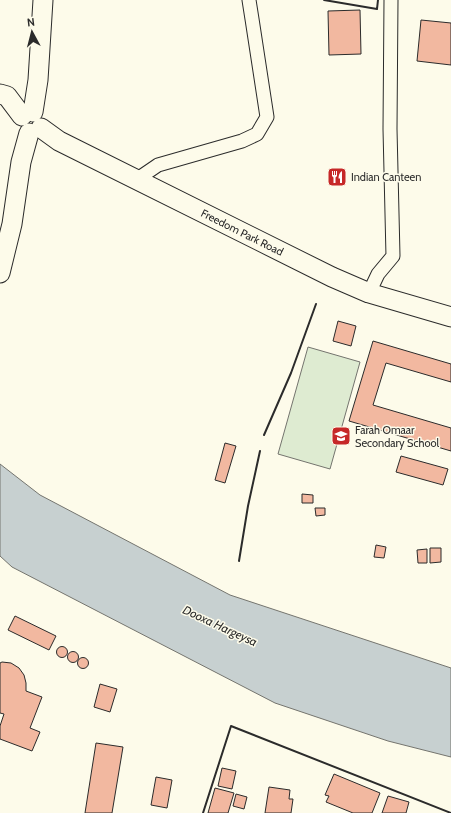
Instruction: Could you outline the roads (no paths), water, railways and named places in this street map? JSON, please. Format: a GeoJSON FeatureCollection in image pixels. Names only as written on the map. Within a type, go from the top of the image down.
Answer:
{"type":"FeatureCollection","features":[{"type":"Feature","properties":{"kind":"street"},"geometry":{"type":"LineString","coordinates":[[0,273],[12,224],[21,162],[31,123],[38,80],[43,0]]}},
{"type":"Feature","properties":{"kind":"street"},"geometry":{"type":"LineString","coordinates":[[136,180],[158,165],[242,140],[257,134],[267,117],[248,0]]}},
{"type":"Feature","properties":{"kind":"street"},"geometry":{"type":"LineString","coordinates":[[369,293],[378,274],[393,256],[390,129],[391,0]]}},
{"type":"Feature","properties":{"kind":"street","name":"Freedom Park Road"},"geometry":{"type":"LineString","coordinates":[[0,94],[7,96],[31,123],[59,141],[332,277],[369,293],[451,317]]}},
{"type":"Feature","properties":{"kind":"water","name":"Dooxa Hargeysa"},"geometry":{"type":"Polygon","coordinates":[[[0,464],[40,495],[230,595],[451,668],[451,757],[388,741],[275,703],[12,567],[0,556],[0,464]]]}},
{"type":"Feature","properties":{"kind":"place","name":"Indian Canteen"},"geometry":{"type":"Point","coordinates":[337,177]}},
{"type":"Feature","properties":{"kind":"place","name":"Farah Omaar Secondary School"},"geometry":{"type":"Point","coordinates":[341,436]}}]}
